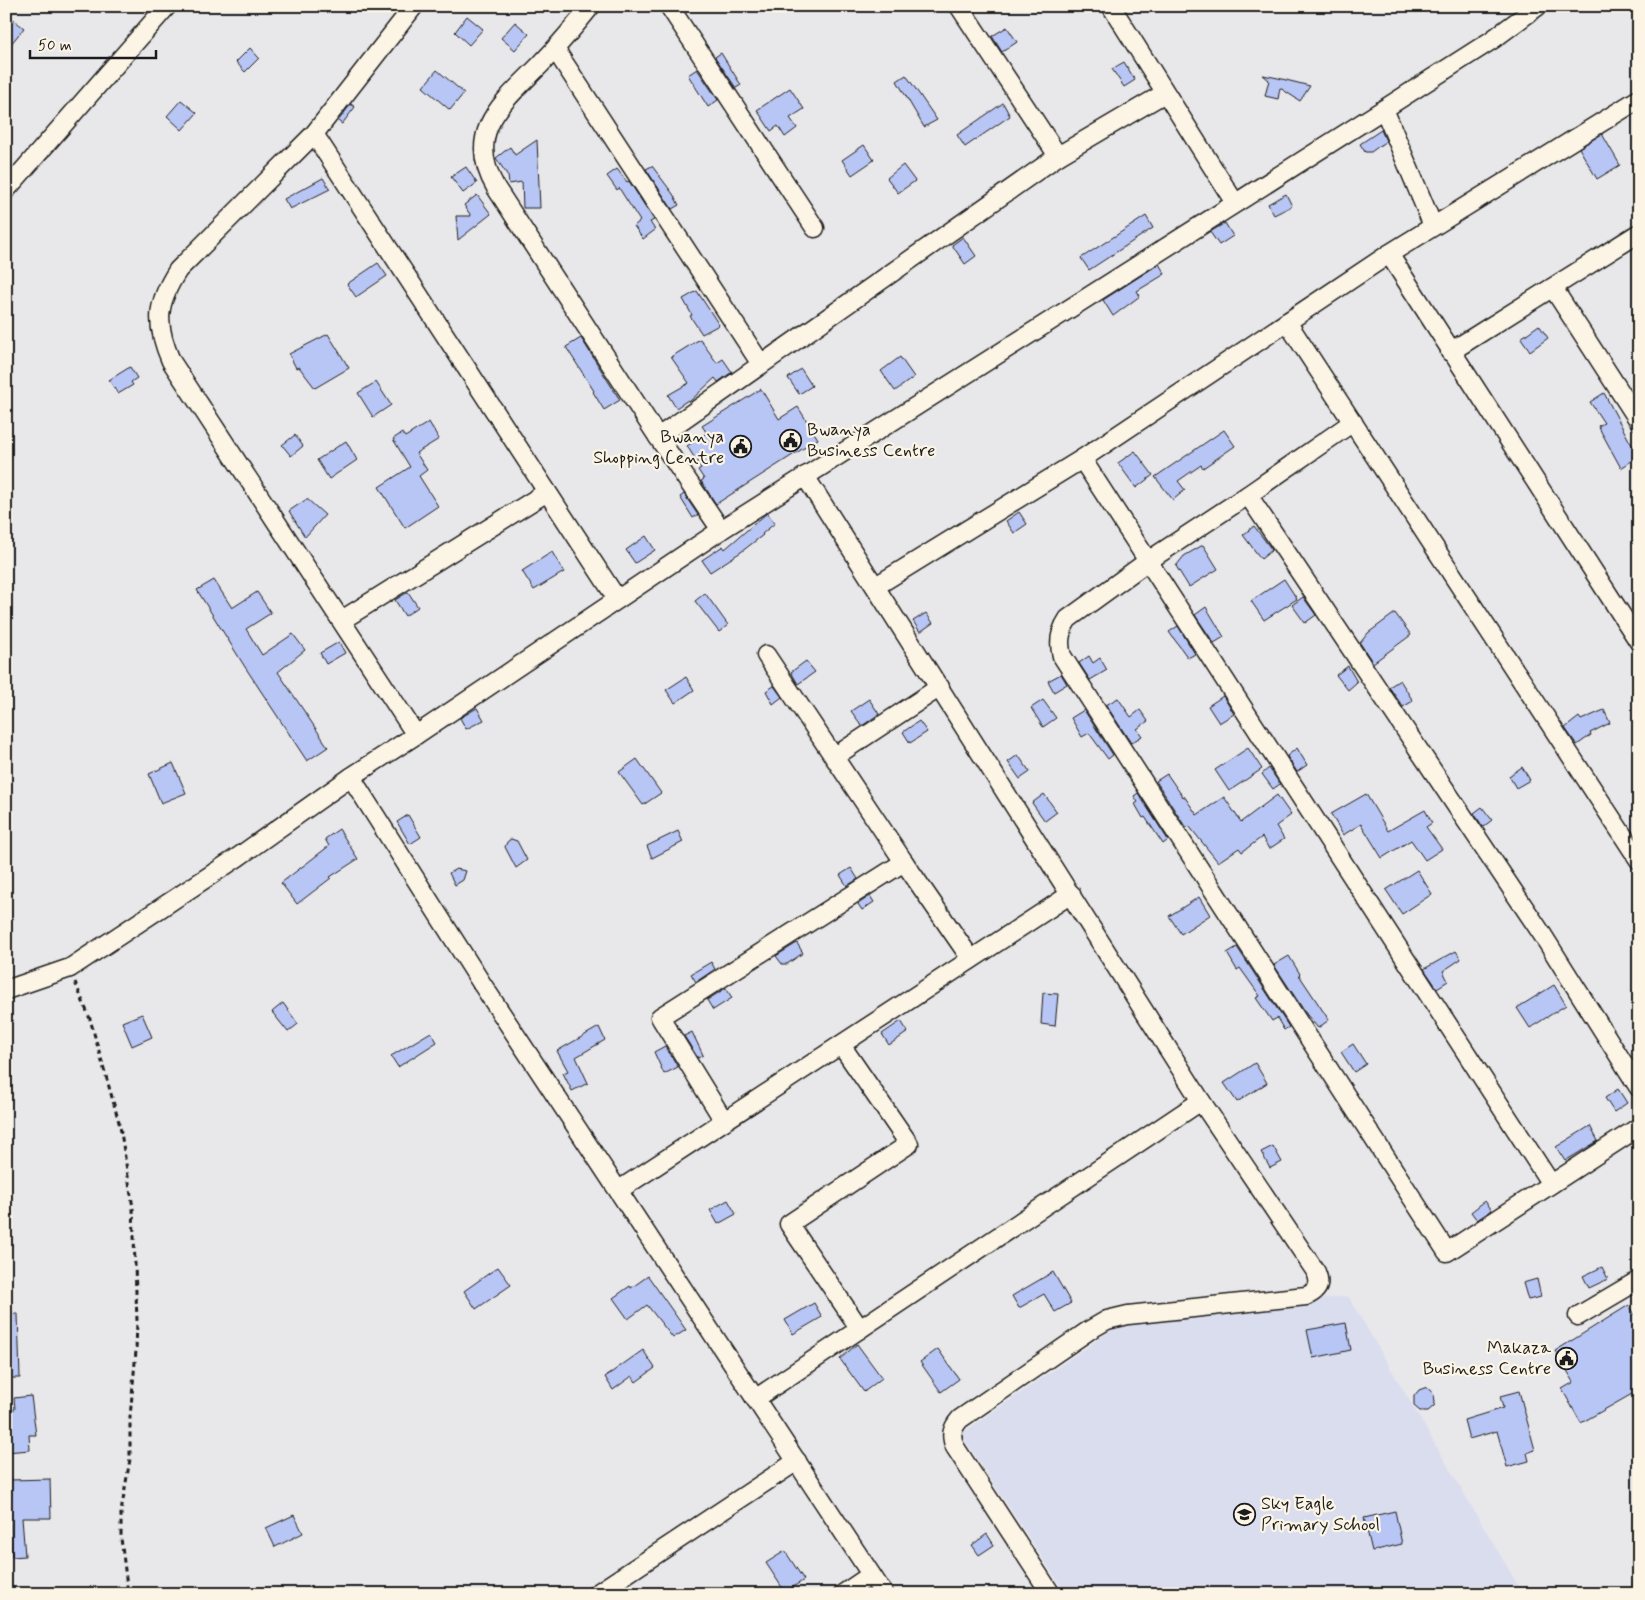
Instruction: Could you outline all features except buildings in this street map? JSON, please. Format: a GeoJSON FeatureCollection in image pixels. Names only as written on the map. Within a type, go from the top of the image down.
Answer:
{"type":"FeatureCollection","features":[{"type":"Feature","properties":{"kind":"street"},"geometry":{"type":"LineString","coordinates":[[6,190],[167,6]]}},
{"type":"Feature","properties":{"kind":"street"},"geometry":{"type":"LineString","coordinates":[[414,6],[314,134],[178,270],[167,287],[163,298],[160,311],[160,325],[163,342],[171,361],[416,735]]}},
{"type":"Feature","properties":{"kind":"street"},"geometry":{"type":"LineString","coordinates":[[591,6],[555,50],[500,107],[492,118],[486,131],[484,144],[486,166],[496,188],[658,437],[721,530]]}},
{"type":"Feature","properties":{"kind":"street"},"geometry":{"type":"LineString","coordinates":[[669,6],[815,228]]}},
{"type":"Feature","properties":{"kind":"street"},"geometry":{"type":"LineString","coordinates":[[959,6],[1058,156]]}},
{"type":"Feature","properties":{"kind":"street"},"geometry":{"type":"LineString","coordinates":[[1111,6],[1235,203]]}},
{"type":"Feature","properties":{"kind":"street"},"geometry":{"type":"LineString","coordinates":[[6,990],[70,968],[238,857],[351,777],[721,530],[1492,40],[1538,6]]}},
{"type":"Feature","properties":{"kind":"street"},"geometry":{"type":"LineString","coordinates":[[555,50],[761,364]]}},
{"type":"Feature","properties":{"kind":"street"},"geometry":{"type":"LineString","coordinates":[[658,437],[1058,156],[1165,93]]}},
{"type":"Feature","properties":{"kind":"street"},"geometry":{"type":"LineString","coordinates":[[876,586],[1082,459],[1389,254],[1639,99]]}},
{"type":"Feature","properties":{"kind":"street"},"geometry":{"type":"LineString","coordinates":[[1384,109],[1433,226]]}},
{"type":"Feature","properties":{"kind":"street"},"geometry":{"type":"LineString","coordinates":[[314,134],[617,599]]}},
{"type":"Feature","properties":{"kind":"street"},"geometry":{"type":"LineString","coordinates":[[1450,352],[1639,233]]}},
{"type":"Feature","properties":{"kind":"street"},"geometry":{"type":"LineString","coordinates":[[1389,254],[1450,352],[1639,642]]}},
{"type":"Feature","properties":{"kind":"street"},"geometry":{"type":"LineString","coordinates":[[1552,288],[1639,421]]}},
{"type":"Feature","properties":{"kind":"street"},"geometry":{"type":"LineString","coordinates":[[1287,322],[1639,860]]}},
{"type":"Feature","properties":{"kind":"street"},"geometry":{"type":"LineString","coordinates":[[1353,422],[1148,561],[1068,619],[1062,629],[1060,638],[1062,656],[1447,1252],[1639,1127]]}},
{"type":"Feature","properties":{"kind":"street"},"geometry":{"type":"LineString","coordinates":[[1082,459],[1551,1184]]}},
{"type":"Feature","properties":{"kind":"street"},"geometry":{"type":"LineString","coordinates":[[806,476],[1201,1101],[1319,1279],[1318,1287],[1313,1293],[1306,1296],[1128,1315],[1107,1320],[1080,1336],[960,1419],[952,1432],[952,1440],[955,1447],[1051,1594]]}},
{"type":"Feature","properties":{"kind":"street"},"geometry":{"type":"LineString","coordinates":[[342,620],[547,492]]}},
{"type":"Feature","properties":{"kind":"street"},"geometry":{"type":"LineString","coordinates":[[1248,495],[1536,925],[1639,1088]]}},
{"type":"Feature","properties":{"kind":"street"},"geometry":{"type":"LineString","coordinates":[[766,655],[971,959]]}},
{"type":"Feature","properties":{"kind":"street"},"geometry":{"type":"LineString","coordinates":[[834,758],[940,687]]}},
{"type":"Feature","properties":{"kind":"street"},"geometry":{"type":"LineString","coordinates":[[351,777],[482,984],[884,1594]]}},
{"type":"Feature","properties":{"kind":"street"},"geometry":{"type":"LineString","coordinates":[[724,1122],[660,1017],[904,862]]}},
{"type":"Feature","properties":{"kind":"street"},"geometry":{"type":"LineString","coordinates":[[619,1190],[1071,894]]}},
{"type":"Feature","properties":{"kind":"street"},"geometry":{"type":"LineString","coordinates":[[841,1044],[909,1144],[789,1224],[860,1329]]}},
{"type":"Feature","properties":{"kind":"street"},"geometry":{"type":"LineString","coordinates":[[755,1398],[1201,1101]]}},
{"type":"Feature","properties":{"kind":"street"},"geometry":{"type":"LineString","coordinates":[[1578,1316],[1639,1280]]}},
{"type":"Feature","properties":{"kind":"street"},"geometry":{"type":"LineString","coordinates":[[596,1594],[798,1461]]}},
{"type":"Feature","properties":{"kind":"street"},"geometry":{"type":"LineString","coordinates":[[843,1594],[871,1575]]}},
{"type":"Feature","properties":{"kind":"lane"},"geometry":{"type":"LineString","coordinates":[[1638,1594],[1639,1579]]}},
{"type":"Feature","properties":{"kind":"path"},"geometry":{"type":"LineString","coordinates":[[70,968],[90,1019],[118,1116],[129,1172],[133,1208],[136,1351],[130,1417],[130,1459],[121,1512],[128,1594]]}},
{"type":"Feature","properties":{"kind":"shaded area","name":"Sky Eagle Primary School"},"geometry":{"type":"Polygon","coordinates":[[[1348,1296],[1523,1594],[1066,1594],[961,1434],[1122,1323],[1348,1296]]]}},
{"type":"Feature","properties":{"kind":"place","name":"Bwanya Business Centre"},"geometry":{"type":"Point","coordinates":[791,440]}},
{"type":"Feature","properties":{"kind":"place","name":"Bwanya Shopping Centre"},"geometry":{"type":"Point","coordinates":[740,447]}},
{"type":"Feature","properties":{"kind":"place","name":"Makaza Business Centre"},"geometry":{"type":"Point","coordinates":[1567,1358]}},
{"type":"Feature","properties":{"kind":"place","name":"Sky Eagle Primary School"},"geometry":{"type":"Point","coordinates":[1245,1514]}}]}
